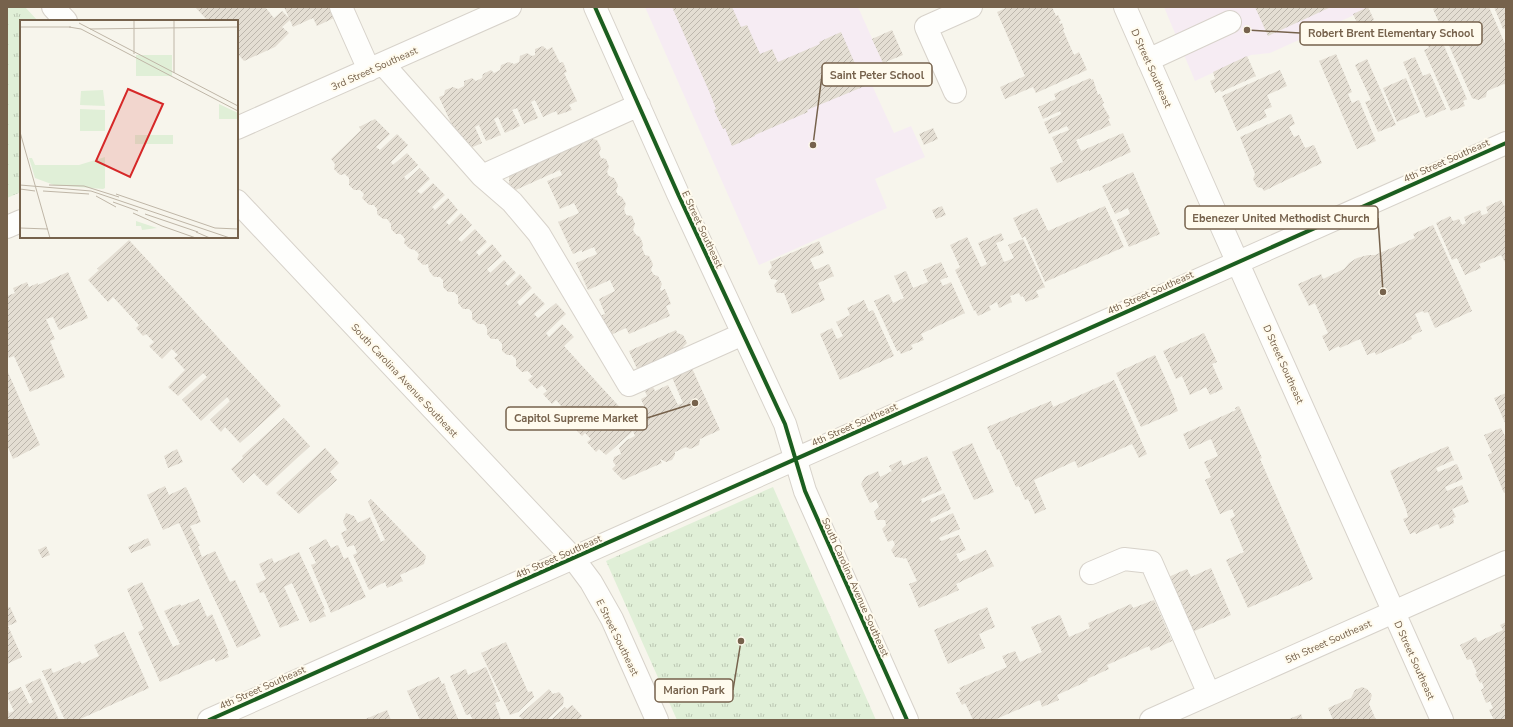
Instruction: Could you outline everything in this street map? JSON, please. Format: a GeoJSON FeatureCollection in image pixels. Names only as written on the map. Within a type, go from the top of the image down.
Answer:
{"type":"FeatureCollection","features":[{"type":"Feature","properties":{"kind":"street"},"geometry":{"type":"LineString","coordinates":[[53,7],[65,20]]}},
{"type":"Feature","properties":{"kind":"street"},"geometry":{"type":"LineString","coordinates":[[341,7],[376,67],[482,176],[512,202],[539,234],[629,385],[743,334]]}},
{"type":"Feature","properties":{"kind":"street","name":"3rd Street Southeast"},"geometry":{"type":"LineString","coordinates":[[238,128],[510,7]]}},
{"type":"Feature","properties":{"kind":"street","name":"E Street Southeast"},"geometry":{"type":"LineString","coordinates":[[595,7],[785,424],[794,459]]}},
{"type":"Feature","properties":{"kind":"street"},"geometry":{"type":"LineString","coordinates":[[955,92],[926,27],[972,7]]}},
{"type":"Feature","properties":{"kind":"street","name":"D Street Southeast"},"geometry":{"type":"LineString","coordinates":[[1125,7],[1442,720]]}},
{"type":"Feature","properties":{"kind":"street"},"geometry":{"type":"LineString","coordinates":[[1148,60],[1230,22]]}},
{"type":"Feature","properties":{"kind":"street"},"geometry":{"type":"LineString","coordinates":[[482,176],[639,105]]}},
{"type":"Feature","properties":{"kind":"street","name":"4th Street Southeast"},"geometry":{"type":"LineString","coordinates":[[209,720],[1506,143]]}},
{"type":"Feature","properties":{"kind":"street","name":"South Carolina Avenue Southeast"},"geometry":{"type":"LineString","coordinates":[[238,202],[573,558]]}},
{"type":"Feature","properties":{"kind":"street"},"geometry":{"type":"LineString","coordinates":[[7,228],[20,222]]}},
{"type":"Feature","properties":{"kind":"street","name":"South Carolina Avenue Southeast"},"geometry":{"type":"LineString","coordinates":[[794,459],[805,491],[907,720]]}},
{"type":"Feature","properties":{"kind":"street","name":"E Street Southeast"},"geometry":{"type":"LineString","coordinates":[[573,558],[590,582],[612,620],[657,720]]}},
{"type":"Feature","properties":{"kind":"street"},"geometry":{"type":"LineString","coordinates":[[1091,573],[1124,559],[1151,562],[1209,694]]}},
{"type":"Feature","properties":{"kind":"street","name":"5th Street Southeast"},"geometry":{"type":"LineString","coordinates":[[1151,720],[1506,562]]}},
{"type":"Feature","properties":{"kind":"shaded area"},"geometry":{"type":"Polygon","coordinates":[[[645,7],[858,7],[883,63],[859,74],[864,86],[871,83],[894,133],[911,126],[925,157],[875,179],[887,208],[759,265],[645,7]]]}},
{"type":"Feature","properties":{"kind":"shaded area"},"geometry":{"type":"Polygon","coordinates":[[[1164,7],[1372,7],[1270,53],[1251,55],[1195,81],[1164,7]]]}},
{"type":"Feature","properties":{"kind":"green space"},"geometry":{"type":"Polygon","coordinates":[[[7,7],[25,7],[37,20],[20,20],[20,192],[7,198],[7,7]]]}},
{"type":"Feature","properties":{"kind":"green space"},"geometry":{"type":"Polygon","coordinates":[[[773,487],[876,720],[677,720],[606,561],[773,487]]]}},
{"type":"Feature","properties":{"kind":"building"},"geometry":{"type":"Polygon","coordinates":[[[195,7],[265,7],[274,18],[282,11],[289,18],[284,7],[331,7],[336,17],[317,26],[313,18],[293,27],[290,20],[282,27],[289,33],[275,47],[244,61],[238,54],[238,20],[207,20],[195,7]]]}},
{"type":"Feature","properties":{"kind":"building"},"geometry":{"type":"Polygon","coordinates":[[[672,7],[732,7],[741,27],[747,25],[760,54],[772,49],[778,62],[820,44],[819,42],[841,32],[865,86],[807,110],[808,112],[732,146],[725,128],[723,129],[714,110],[716,109],[709,91],[672,7]]]}},
{"type":"Feature","properties":{"kind":"building"},"geometry":{"type":"Polygon","coordinates":[[[1008,7],[1052,7],[1056,16],[1058,15],[1061,21],[1059,21],[1060,24],[1062,23],[1063,30],[1074,55],[1079,52],[1087,70],[1036,93],[1033,87],[1005,99],[1000,87],[1025,76],[997,12],[1008,7]]]}},
{"type":"Feature","properties":{"kind":"building"},"geometry":{"type":"Polygon","coordinates":[[[1255,7],[1331,7],[1268,36],[1255,7]]]}},
{"type":"Feature","properties":{"kind":"building"},"geometry":{"type":"Polygon","coordinates":[[[1368,7],[1374,20],[1359,27],[1353,14],[1368,7]]]}},
{"type":"Feature","properties":{"kind":"building"},"geometry":{"type":"Polygon","coordinates":[[[1437,7],[1489,7],[1506,46],[1506,85],[1504,84],[1487,91],[1486,97],[1478,100],[1472,98],[1433,9],[1437,7]]]}},
{"type":"Feature","properties":{"kind":"building"},"geometry":{"type":"Polygon","coordinates":[[[1494,7],[1506,7],[1506,28],[1503,29],[1494,7]]]}},
{"type":"Feature","properties":{"kind":"building"},"geometry":{"type":"Polygon","coordinates":[[[892,30],[903,55],[883,63],[872,39],[892,30]]]}},
{"type":"Feature","properties":{"kind":"building"},"geometry":{"type":"Polygon","coordinates":[[[1439,34],[1467,99],[1463,101],[1465,106],[1451,111],[1424,50],[1429,48],[1425,40],[1439,34]]]}},
{"type":"Feature","properties":{"kind":"building"},"geometry":{"type":"Polygon","coordinates":[[[543,46],[547,50],[552,47],[560,63],[563,62],[567,72],[564,73],[577,101],[569,105],[572,110],[558,115],[556,111],[543,117],[535,100],[531,102],[538,118],[524,124],[517,108],[512,110],[520,126],[505,133],[498,117],[494,119],[501,135],[486,141],[479,125],[475,127],[482,143],[464,151],[439,97],[444,95],[445,90],[453,87],[458,89],[464,86],[464,81],[472,78],[476,81],[482,78],[483,74],[491,70],[494,73],[500,70],[501,65],[509,62],[514,64],[519,62],[520,56],[527,53],[532,56],[535,55],[535,49],[543,46]]]}},
{"type":"Feature","properties":{"kind":"building"},"geometry":{"type":"Polygon","coordinates":[[[1336,54],[1352,92],[1348,94],[1352,103],[1359,100],[1376,141],[1357,149],[1319,61],[1336,54]]]}},
{"type":"Feature","properties":{"kind":"building"},"geometry":{"type":"Polygon","coordinates":[[[1247,56],[1256,76],[1221,92],[1220,90],[1215,93],[1210,81],[1215,79],[1213,72],[1247,56]]]}},
{"type":"Feature","properties":{"kind":"building"},"geometry":{"type":"Polygon","coordinates":[[[1415,57],[1423,76],[1430,73],[1446,109],[1426,118],[1403,62],[1415,57]]]}},
{"type":"Feature","properties":{"kind":"building"},"geometry":{"type":"Polygon","coordinates":[[[1367,59],[1396,125],[1378,132],[1365,102],[1371,100],[1355,65],[1367,59]]]}},
{"type":"Feature","properties":{"kind":"building"},"geometry":{"type":"Polygon","coordinates":[[[1280,70],[1287,86],[1267,95],[1272,107],[1264,110],[1267,117],[1237,131],[1222,96],[1280,70]]]}},
{"type":"Feature","properties":{"kind":"building"},"geometry":{"type":"Polygon","coordinates":[[[1090,78],[1091,80],[1093,79],[1098,95],[1100,94],[1104,103],[1102,104],[1110,118],[1108,119],[1111,125],[1076,140],[1081,151],[1123,133],[1131,152],[1089,171],[1057,183],[1050,168],[1063,162],[1052,137],[1069,130],[1067,126],[1049,134],[1044,122],[1061,114],[1060,111],[1043,119],[1038,107],[1056,99],[1054,94],[1090,78]]]}},
{"type":"Feature","properties":{"kind":"building"},"geometry":{"type":"Polygon","coordinates":[[[1406,78],[1420,112],[1397,122],[1383,88],[1406,78]]]}},
{"type":"Feature","properties":{"kind":"building"},"geometry":{"type":"Polygon","coordinates":[[[1291,114],[1295,124],[1289,127],[1294,137],[1299,135],[1305,148],[1314,145],[1322,163],[1264,191],[1262,188],[1257,187],[1253,179],[1255,174],[1240,137],[1291,114]]]}},
{"type":"Feature","properties":{"kind":"building"},"geometry":{"type":"Polygon","coordinates":[[[375,119],[390,134],[376,147],[380,150],[397,134],[408,145],[391,162],[393,165],[407,153],[418,165],[404,177],[407,180],[420,168],[430,179],[417,191],[421,194],[433,183],[445,195],[432,207],[435,210],[448,198],[458,210],[446,222],[449,225],[461,213],[472,225],[458,239],[461,242],[475,229],[487,242],[476,252],[479,256],[492,244],[502,256],[487,269],[490,273],[504,260],[516,273],[505,283],[508,286],[520,274],[532,288],[517,302],[520,306],[534,293],[545,304],[534,314],[538,318],[556,303],[566,314],[546,333],[549,337],[562,324],[574,337],[564,346],[636,425],[647,413],[641,399],[647,396],[645,391],[653,387],[655,391],[668,385],[678,405],[683,403],[671,375],[691,366],[720,430],[700,439],[699,445],[690,449],[686,447],[675,452],[672,460],[666,462],[660,459],[662,463],[623,480],[612,469],[616,465],[613,462],[614,457],[621,454],[619,448],[627,440],[635,436],[633,431],[606,455],[599,449],[596,452],[587,442],[591,439],[585,433],[582,436],[572,426],[576,423],[575,421],[570,416],[566,420],[558,411],[562,407],[556,400],[552,404],[543,394],[547,391],[542,385],[537,389],[528,380],[533,376],[528,371],[522,372],[516,366],[516,359],[512,355],[507,355],[502,351],[502,344],[498,339],[491,339],[487,334],[487,328],[484,324],[478,324],[472,319],[472,312],[469,309],[463,309],[458,303],[458,296],[454,292],[448,292],[443,287],[443,280],[440,277],[434,277],[429,271],[428,264],[423,265],[417,259],[419,254],[415,250],[410,249],[404,243],[405,239],[401,234],[396,234],[391,229],[391,224],[387,219],[383,219],[377,214],[377,209],[374,205],[369,205],[362,198],[364,194],[360,190],[354,190],[349,185],[349,178],[345,174],[340,175],[334,169],[335,164],[331,159],[361,130],[359,127],[375,119]]]}},
{"type":"Feature","properties":{"kind":"building"},"geometry":{"type":"Polygon","coordinates":[[[933,128],[938,139],[924,145],[919,134],[933,128]]]}},
{"type":"Feature","properties":{"kind":"building"},"geometry":{"type":"Polygon","coordinates":[[[590,133],[593,139],[597,140],[601,148],[599,153],[601,158],[606,159],[609,167],[607,172],[609,176],[614,178],[618,185],[616,191],[626,204],[624,209],[626,215],[632,216],[635,224],[633,230],[636,235],[640,237],[645,255],[649,256],[653,264],[651,270],[654,275],[658,276],[662,284],[660,289],[661,291],[665,289],[671,304],[666,306],[670,316],[629,334],[626,328],[604,338],[592,319],[605,314],[599,299],[615,291],[610,280],[588,290],[576,263],[597,254],[594,247],[573,254],[558,222],[579,213],[574,203],[560,209],[547,181],[562,175],[560,170],[509,193],[509,171],[590,133]]]}},
{"type":"Feature","properties":{"kind":"building"},"geometry":{"type":"Polygon","coordinates":[[[1133,172],[1160,234],[1129,247],[1117,220],[1130,214],[1128,208],[1115,214],[1102,186],[1133,172]]]}},
{"type":"Feature","properties":{"kind":"building"},"geometry":{"type":"Polygon","coordinates":[[[1501,200],[1504,206],[1506,205],[1506,264],[1501,255],[1479,264],[1481,268],[1465,275],[1457,258],[1452,260],[1436,223],[1450,216],[1453,221],[1459,219],[1462,225],[1466,223],[1464,217],[1480,210],[1482,216],[1488,213],[1486,207],[1501,200]]]}},
{"type":"Feature","properties":{"kind":"building"},"geometry":{"type":"Polygon","coordinates":[[[942,206],[946,215],[936,219],[932,210],[942,206]]]}},
{"type":"Feature","properties":{"kind":"building"},"geometry":{"type":"Polygon","coordinates":[[[1105,206],[1124,247],[1045,282],[1025,236],[1022,238],[1013,218],[1037,208],[1048,231],[1105,206]]]}},
{"type":"Feature","properties":{"kind":"building"},"geometry":{"type":"Polygon","coordinates":[[[1433,225],[1472,311],[1435,328],[1428,312],[1424,313],[1423,311],[1415,314],[1422,331],[1411,336],[1412,339],[1376,355],[1375,352],[1367,355],[1360,339],[1329,351],[1322,336],[1328,333],[1315,303],[1309,306],[1298,284],[1321,274],[1323,279],[1344,269],[1349,263],[1357,258],[1375,255],[1415,238],[1413,234],[1433,225]]]}},
{"type":"Feature","properties":{"kind":"building"},"geometry":{"type":"Polygon","coordinates":[[[1001,233],[1004,240],[996,243],[1004,262],[1014,258],[1008,245],[1023,239],[1045,287],[1036,291],[1039,297],[1026,302],[1023,296],[1021,297],[1019,293],[1010,296],[1012,302],[999,308],[997,302],[989,306],[991,310],[978,316],[975,310],[974,311],[955,270],[960,267],[950,245],[967,237],[981,267],[987,264],[978,243],[1001,233]]]}},
{"type":"Feature","properties":{"kind":"building"},"geometry":{"type":"Polygon","coordinates":[[[129,240],[281,406],[240,443],[225,427],[221,432],[210,420],[230,401],[227,397],[201,421],[182,400],[207,377],[203,373],[178,396],[168,387],[185,370],[174,358],[178,355],[172,349],[162,359],[149,346],[154,342],[146,334],[143,336],[136,328],[139,325],[113,297],[108,302],[88,280],[99,270],[97,269],[129,240]]]}},
{"type":"Feature","properties":{"kind":"building"},"geometry":{"type":"Polygon","coordinates":[[[819,241],[824,253],[810,259],[815,270],[829,264],[834,276],[818,283],[825,300],[792,314],[784,293],[777,293],[774,285],[778,280],[771,279],[768,272],[772,267],[770,262],[819,241]]]}},
{"type":"Feature","properties":{"kind":"building"},"geometry":{"type":"Polygon","coordinates":[[[941,262],[948,277],[940,280],[943,286],[951,282],[965,313],[921,334],[924,340],[911,345],[913,349],[901,354],[899,350],[897,351],[874,301],[889,294],[893,303],[904,298],[894,276],[906,271],[913,288],[928,282],[923,270],[941,262]]]}},
{"type":"Feature","properties":{"kind":"building"},"geometry":{"type":"Polygon","coordinates":[[[68,272],[88,318],[59,330],[53,317],[46,319],[55,339],[50,341],[65,377],[30,392],[14,356],[9,358],[7,353],[7,296],[15,293],[13,288],[27,282],[29,287],[38,283],[38,285],[68,272]]]}},
{"type":"Feature","properties":{"kind":"building"},"geometry":{"type":"Polygon","coordinates":[[[864,300],[869,312],[873,310],[894,356],[840,380],[820,334],[832,328],[837,339],[843,336],[836,322],[850,315],[847,308],[864,300]]]}},
{"type":"Feature","properties":{"kind":"building"},"geometry":{"type":"Polygon","coordinates":[[[676,330],[677,333],[683,335],[687,343],[683,347],[685,350],[638,371],[629,351],[676,330]]]}},
{"type":"Feature","properties":{"kind":"building"},"geometry":{"type":"Polygon","coordinates":[[[1204,333],[1217,362],[1212,364],[1223,389],[1210,395],[1206,387],[1190,395],[1182,376],[1176,379],[1163,351],[1204,333]]]}},
{"type":"Feature","properties":{"kind":"building"},"geometry":{"type":"Polygon","coordinates":[[[1155,355],[1175,400],[1178,411],[1141,427],[1116,373],[1155,355]]]}},
{"type":"Feature","properties":{"kind":"building"},"geometry":{"type":"Polygon","coordinates":[[[7,370],[40,445],[13,459],[7,445],[7,370]]]}},
{"type":"Feature","properties":{"kind":"building"},"geometry":{"type":"Polygon","coordinates":[[[1114,380],[1147,454],[1139,458],[1132,444],[1078,468],[1075,461],[1034,480],[1046,509],[1035,514],[1028,499],[1025,500],[1019,486],[1016,487],[999,449],[997,450],[987,427],[1051,401],[1053,407],[1114,380]]]}},
{"type":"Feature","properties":{"kind":"building"},"geometry":{"type":"Polygon","coordinates":[[[1506,393],[1506,425],[1494,398],[1506,393]]]}},
{"type":"Feature","properties":{"kind":"building"},"geometry":{"type":"Polygon","coordinates":[[[1239,406],[1262,458],[1260,459],[1313,579],[1248,608],[1226,560],[1244,552],[1230,519],[1235,516],[1232,509],[1220,514],[1205,480],[1211,477],[1204,462],[1218,456],[1211,439],[1189,449],[1183,434],[1236,410],[1235,408],[1239,406]]]}},
{"type":"Feature","properties":{"kind":"building"},"geometry":{"type":"Polygon","coordinates":[[[284,418],[310,446],[267,486],[254,473],[243,483],[231,469],[243,458],[242,456],[284,418]]]}},
{"type":"Feature","properties":{"kind":"building"},"geometry":{"type":"Polygon","coordinates":[[[1501,428],[1506,438],[1506,492],[1504,493],[1488,455],[1492,453],[1484,435],[1501,428]]]}},
{"type":"Feature","properties":{"kind":"building"},"geometry":{"type":"Polygon","coordinates":[[[972,443],[994,492],[974,500],[952,452],[972,443]]]}},
{"type":"Feature","properties":{"kind":"building"},"geometry":{"type":"Polygon","coordinates":[[[1448,446],[1454,460],[1436,468],[1438,472],[1457,464],[1463,479],[1445,487],[1447,491],[1462,485],[1469,502],[1452,509],[1456,517],[1453,518],[1454,523],[1440,529],[1438,524],[1416,534],[1415,532],[1410,534],[1403,519],[1408,517],[1406,509],[1390,471],[1448,446]]]}},
{"type":"Feature","properties":{"kind":"building"},"geometry":{"type":"Polygon","coordinates":[[[325,448],[339,463],[330,472],[337,480],[299,514],[276,493],[325,448]]]}},
{"type":"Feature","properties":{"kind":"building"},"geometry":{"type":"Polygon","coordinates":[[[177,449],[183,462],[168,468],[164,456],[177,449]]]}},
{"type":"Feature","properties":{"kind":"building"},"geometry":{"type":"Polygon","coordinates":[[[927,456],[942,490],[921,499],[922,503],[944,493],[951,509],[930,519],[931,523],[953,513],[960,529],[939,538],[941,541],[959,535],[966,550],[956,554],[960,562],[986,550],[994,566],[956,584],[959,590],[919,608],[909,584],[917,581],[906,558],[903,559],[895,557],[891,550],[895,545],[893,540],[888,542],[882,529],[886,525],[885,520],[877,520],[874,512],[879,507],[876,500],[870,503],[861,484],[865,477],[878,471],[880,477],[892,471],[889,466],[901,460],[903,466],[927,456]]]}},
{"type":"Feature","properties":{"kind":"building"},"geometry":{"type":"Polygon","coordinates":[[[165,486],[169,495],[186,487],[201,522],[190,526],[200,546],[198,546],[202,557],[215,551],[230,582],[235,580],[261,636],[237,648],[179,523],[163,530],[147,495],[165,486]]]}},
{"type":"Feature","properties":{"kind":"building"},"geometry":{"type":"Polygon","coordinates":[[[371,499],[426,556],[424,564],[400,575],[403,581],[387,588],[385,582],[369,590],[353,555],[357,553],[354,545],[347,547],[341,533],[347,530],[343,522],[346,513],[354,516],[358,523],[370,517],[381,542],[385,540],[368,502],[371,499]]]}},
{"type":"Feature","properties":{"kind":"building"},"geometry":{"type":"Polygon","coordinates":[[[148,538],[151,545],[131,553],[128,547],[148,538]]]}},
{"type":"Feature","properties":{"kind":"building"},"geometry":{"type":"Polygon","coordinates":[[[326,539],[331,548],[338,545],[344,559],[348,557],[366,597],[331,613],[311,565],[316,563],[309,548],[326,539]]]}},
{"type":"Feature","properties":{"kind":"building"},"geometry":{"type":"Polygon","coordinates":[[[46,546],[50,555],[42,558],[38,550],[46,546]]]}},
{"type":"Feature","properties":{"kind":"building"},"geometry":{"type":"Polygon","coordinates":[[[299,552],[325,609],[323,610],[326,616],[310,623],[292,583],[284,587],[299,620],[280,628],[264,592],[260,593],[256,584],[266,579],[259,564],[272,558],[274,563],[299,552]]]}},
{"type":"Feature","properties":{"kind":"building"},"geometry":{"type":"Polygon","coordinates":[[[1211,568],[1231,615],[1190,633],[1166,578],[1187,569],[1191,577],[1211,568]]]}},
{"type":"Feature","properties":{"kind":"building"},"geometry":{"type":"Polygon","coordinates":[[[142,582],[173,647],[180,644],[164,611],[180,604],[181,606],[199,599],[207,617],[212,614],[228,651],[229,657],[216,662],[214,658],[160,682],[138,632],[144,629],[127,589],[142,582]]]}},
{"type":"Feature","properties":{"kind":"building"},"geometry":{"type":"Polygon","coordinates":[[[1154,600],[1172,641],[1151,651],[1149,646],[1107,665],[1109,669],[1087,679],[1088,681],[1057,695],[1059,700],[1042,707],[1040,700],[994,720],[973,720],[965,703],[962,705],[956,693],[961,691],[959,688],[1007,667],[1002,656],[1015,651],[1020,662],[1042,652],[1031,627],[1060,615],[1069,637],[1090,628],[1088,623],[1131,604],[1133,608],[1154,600]]]}},
{"type":"Feature","properties":{"kind":"building"},"geometry":{"type":"Polygon","coordinates":[[[10,607],[17,622],[8,626],[22,657],[7,664],[7,608],[10,607]]]}},
{"type":"Feature","properties":{"kind":"building"},"geometry":{"type":"Polygon","coordinates":[[[987,607],[995,627],[979,634],[985,648],[948,664],[934,630],[987,607]]]}},
{"type":"Feature","properties":{"kind":"building"},"geometry":{"type":"Polygon","coordinates":[[[1506,622],[1506,720],[1494,720],[1489,710],[1493,708],[1490,701],[1486,703],[1481,690],[1484,688],[1482,682],[1480,683],[1475,674],[1477,673],[1471,659],[1467,660],[1460,645],[1476,637],[1478,642],[1503,630],[1500,625],[1506,622]]]}},
{"type":"Feature","properties":{"kind":"building"},"geometry":{"type":"Polygon","coordinates":[[[124,632],[149,688],[78,720],[65,720],[42,671],[51,668],[53,673],[80,661],[82,664],[99,656],[94,645],[124,632]]]}},
{"type":"Feature","properties":{"kind":"building"},"geometry":{"type":"Polygon","coordinates":[[[506,642],[528,692],[532,691],[534,697],[518,712],[510,715],[481,653],[506,642]]]}},
{"type":"Feature","properties":{"kind":"building"},"geometry":{"type":"Polygon","coordinates":[[[486,667],[500,701],[495,703],[501,720],[473,720],[470,714],[466,715],[450,676],[466,669],[468,675],[486,667]]]}},
{"type":"Feature","properties":{"kind":"building"},"geometry":{"type":"Polygon","coordinates":[[[439,677],[442,684],[444,683],[446,687],[458,719],[420,720],[407,691],[439,677]]]}},
{"type":"Feature","properties":{"kind":"building"},"geometry":{"type":"Polygon","coordinates":[[[40,678],[59,720],[7,720],[7,709],[9,713],[14,711],[7,693],[21,687],[29,704],[33,702],[25,685],[40,678]]]}},
{"type":"Feature","properties":{"kind":"building"},"geometry":{"type":"Polygon","coordinates":[[[1362,687],[1367,689],[1372,695],[1369,704],[1376,720],[1333,720],[1328,708],[1351,698],[1355,690],[1362,687]]]}},
{"type":"Feature","properties":{"kind":"building"},"geometry":{"type":"Polygon","coordinates":[[[549,689],[553,694],[559,692],[564,698],[563,705],[547,720],[523,720],[519,716],[549,689]]]}},
{"type":"Feature","properties":{"kind":"building"},"geometry":{"type":"Polygon","coordinates":[[[572,705],[582,716],[578,720],[551,720],[565,707],[567,709],[572,705]]]}},
{"type":"Feature","properties":{"kind":"building"},"geometry":{"type":"Polygon","coordinates":[[[387,710],[391,720],[363,720],[387,710]]]}},
{"type":"Feature","properties":{"kind":"building"},"geometry":{"type":"Polygon","coordinates":[[[1301,714],[1303,720],[1287,720],[1301,714]]]}},
{"type":"Feature","properties":{"kind":"cycle path"},"geometry":{"type":"LineString","coordinates":[[595,7],[678,194],[785,424],[805,491],[907,720]]}},
{"type":"Feature","properties":{"kind":"cycle path"},"geometry":{"type":"LineString","coordinates":[[209,720],[1506,143]]}},
{"type":"Feature","properties":{"kind":"place","name":"Robert Brent Elementary School"},"geometry":{"type":"Point","coordinates":[1247,30]}},
{"type":"Feature","properties":{"kind":"place","name":"Saint Peter School"},"geometry":{"type":"Point","coordinates":[813,145]}},
{"type":"Feature","properties":{"kind":"place","name":"Ebenezer United Methodist Church"},"geometry":{"type":"Point","coordinates":[1383,292]}},
{"type":"Feature","properties":{"kind":"place","name":"Capitol Supreme Market"},"geometry":{"type":"Point","coordinates":[695,403]}},
{"type":"Feature","properties":{"kind":"place","name":"Marion Park"},"geometry":{"type":"Point","coordinates":[741,641]}}]}
